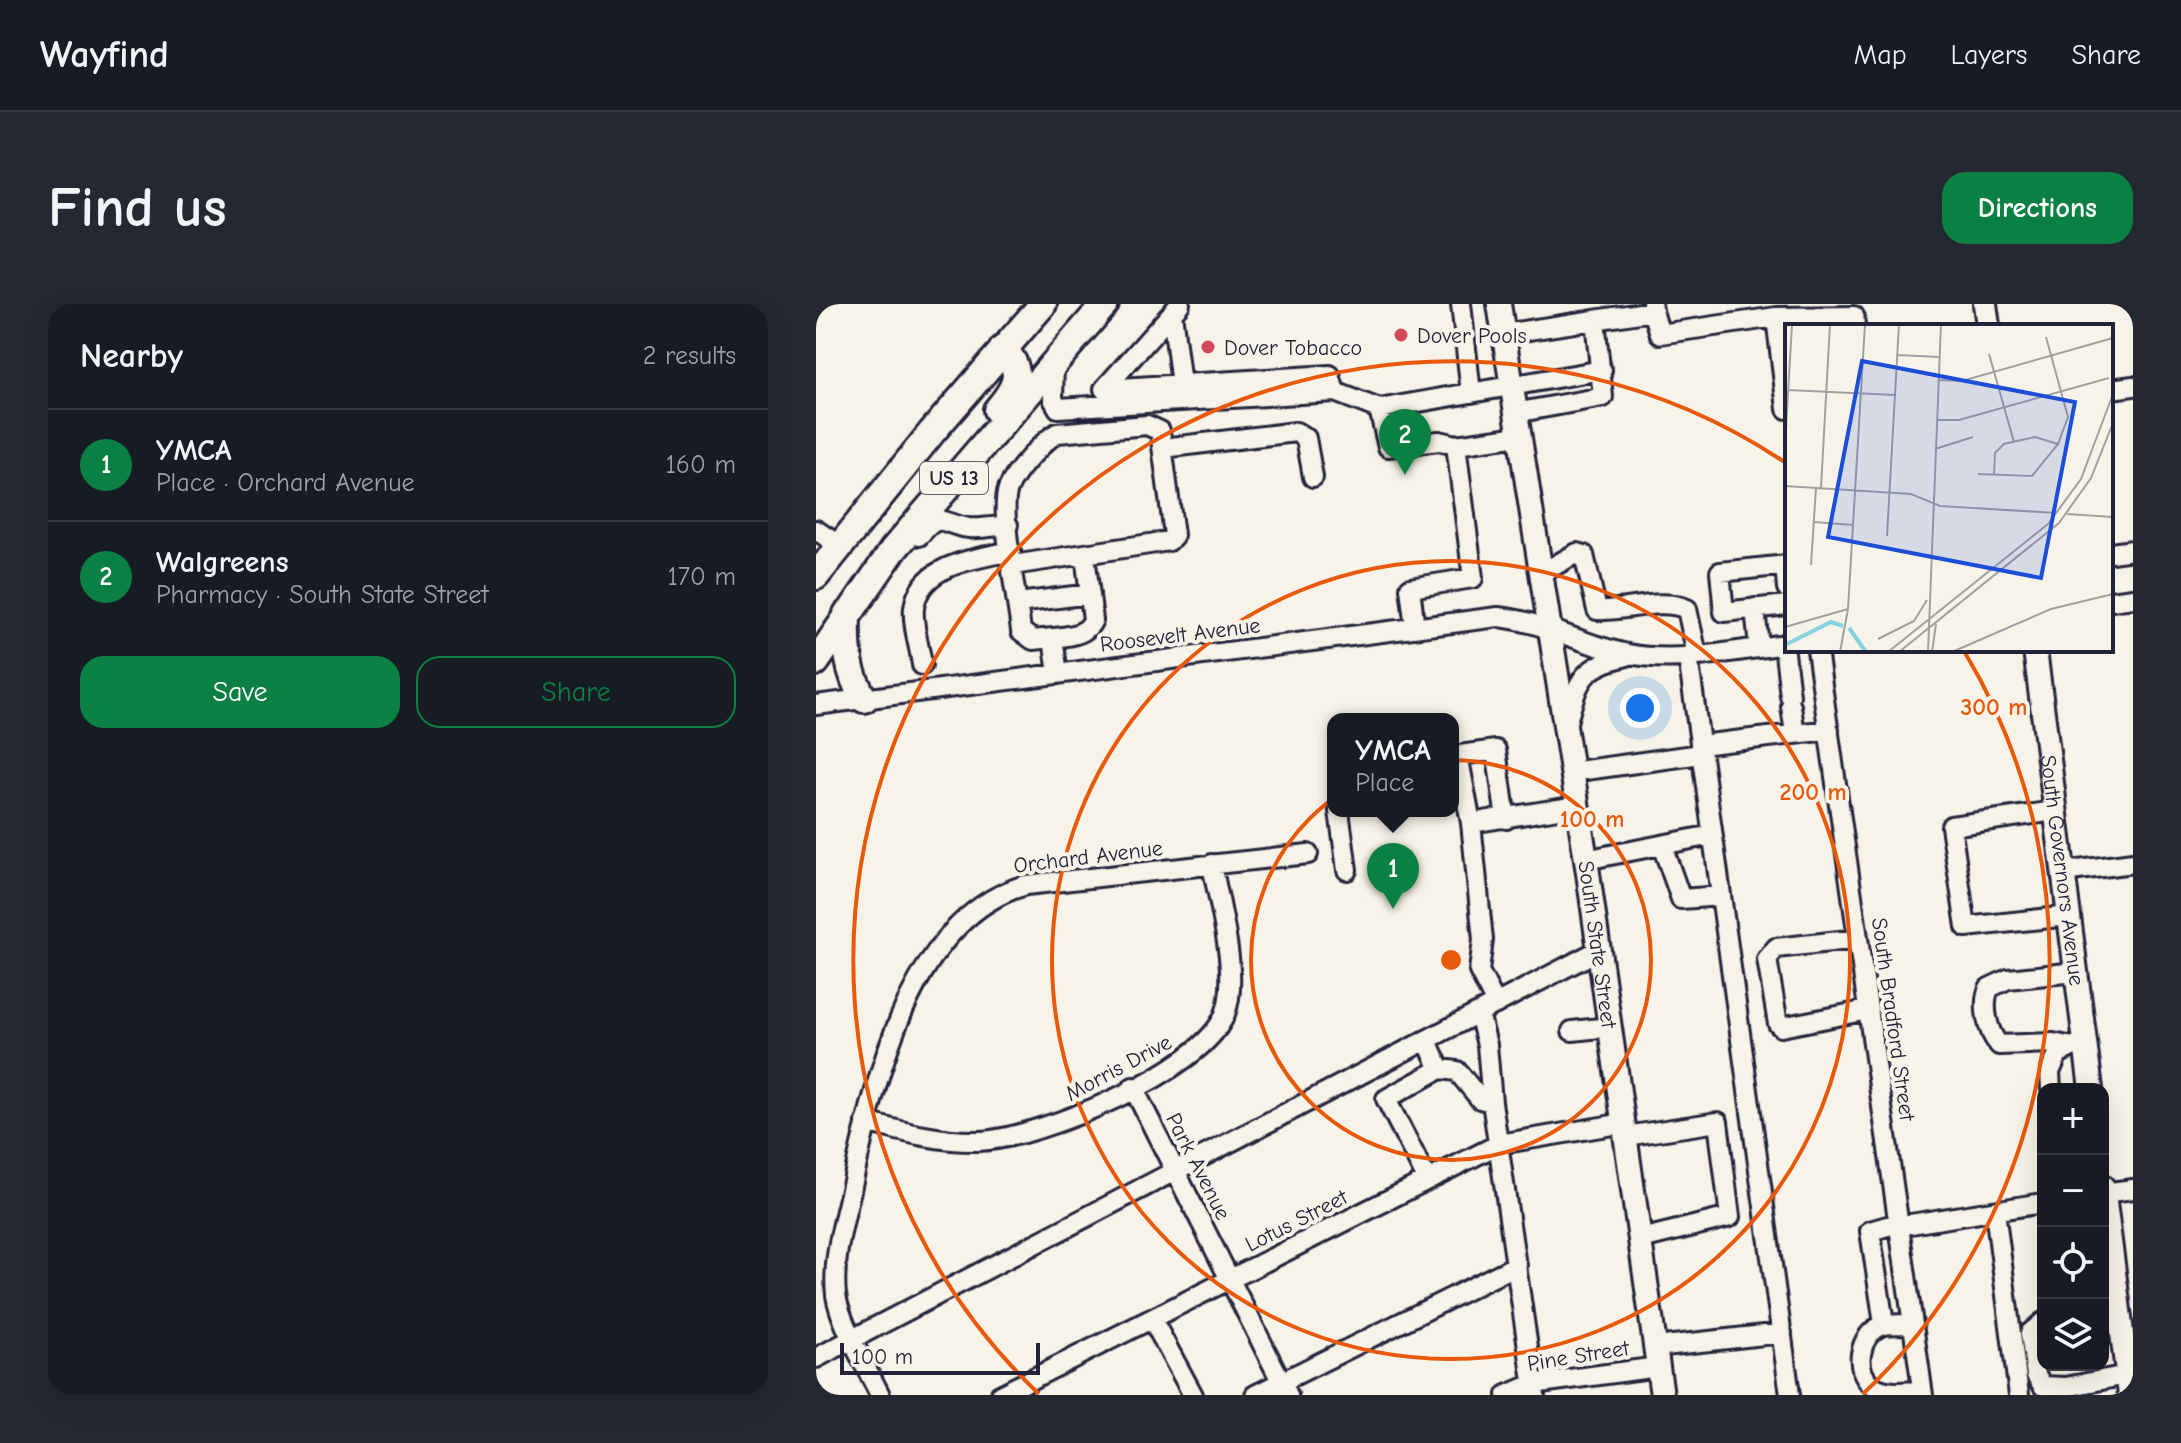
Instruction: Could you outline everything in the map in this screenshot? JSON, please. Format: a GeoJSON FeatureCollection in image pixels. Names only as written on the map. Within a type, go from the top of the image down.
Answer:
{"type":"FeatureCollection","features":[{"type":"Feature","properties":{"kind":"highway","name":"US 13"},"geometry":{"type":"LineString","coordinates":[[816,576],[1043,304]]}},
{"type":"Feature","properties":{"kind":"highway","name":"US 13"},"geometry":{"type":"LineString","coordinates":[[816,662],[847,614],[909,532],[1104,307]]}},
{"type":"Feature","properties":{"kind":"highway"},"geometry":{"type":"LineString","coordinates":[[909,532],[934,485],[1008,398],[1017,370],[1016,362],[1003,349]]}},
{"type":"Feature","properties":{"kind":"highway"},"geometry":{"type":"LineString","coordinates":[[847,614],[846,654],[852,679],[864,699]]}},
{"type":"Feature","properties":{"kind":"main road","name":"South State Street"},"geometry":{"type":"LineString","coordinates":[[1499,304],[1599,950],[1662,1395]]}},
{"type":"Feature","properties":{"kind":"main road"},"geometry":{"type":"LineString","coordinates":[[1985,304],[1988,324]]}},
{"type":"Feature","properties":{"kind":"main road","name":"South Governors Avenue"},"geometry":{"type":"LineString","coordinates":[[2035,652],[2076,972],[2077,1045],[2089,1083]]}},
{"type":"Feature","properties":{"kind":"main road"},"geometry":{"type":"LineString","coordinates":[[2108,1227],[2128,1385]]}},
{"type":"Feature","properties":{"kind":"street"},"geometry":{"type":"LineString","coordinates":[[1461,304],[1471,393]]}},
{"type":"Feature","properties":{"kind":"street"},"geometry":{"type":"LineString","coordinates":[[1503,334],[1595,320],[1653,307],[1660,334],[1798,310],[1849,315]]}},
{"type":"Feature","properties":{"kind":"street"},"geometry":{"type":"LineString","coordinates":[[1176,308],[1104,389],[1182,393],[1335,392],[1379,409],[1602,370]]}},
{"type":"Feature","properties":{"kind":"street"},"geometry":{"type":"LineString","coordinates":[[1176,308],[1182,393]]}},
{"type":"Feature","properties":{"kind":"street"},"geometry":{"type":"LineString","coordinates":[[1766,314],[1785,393]]}},
{"type":"Feature","properties":{"kind":"street"},"geometry":{"type":"LineString","coordinates":[[1515,413],[1603,397],[1595,320]]}},
{"type":"Feature","properties":{"kind":"street"},"geometry":{"type":"LineString","coordinates":[[1054,362],[1055,404],[1058,408],[1079,408],[1182,393]]}},
{"type":"Feature","properties":{"kind":"street"},"geometry":{"type":"LineString","coordinates":[[2113,389],[2133,386]]}},
{"type":"Feature","properties":{"kind":"street"},"geometry":{"type":"LineString","coordinates":[[1079,408],[1082,429]]}},
{"type":"Feature","properties":{"kind":"street"},"geometry":{"type":"LineString","coordinates":[[1379,409],[1388,447],[1439,441],[1456,445],[1519,436]]}},
{"type":"Feature","properties":{"kind":"street"},"geometry":{"type":"LineString","coordinates":[[922,665],[914,607],[926,585],[942,568],[1012,558],[1085,555],[1160,545],[1174,535],[1163,448],[1156,427],[1082,429],[1051,437],[1008,488],[1008,525],[1012,558],[1018,603],[1026,637],[1076,635],[1090,627],[1093,620],[1085,555]]}},
{"type":"Feature","properties":{"kind":"street"},"geometry":{"type":"LineString","coordinates":[[1163,448],[1296,432],[1306,438],[1313,477]]}},
{"type":"Feature","properties":{"kind":"street"},"geometry":{"type":"LineString","coordinates":[[1415,628],[1410,588],[1473,578],[1456,445]]}},
{"type":"Feature","properties":{"kind":"street"},"geometry":{"type":"LineString","coordinates":[[878,571],[900,558],[931,521],[941,519],[966,528],[1008,525]]}},
{"type":"Feature","properties":{"kind":"street"},"geometry":{"type":"LineString","coordinates":[[816,530],[840,546]]}},
{"type":"Feature","properties":{"kind":"street"},"geometry":{"type":"LineString","coordinates":[[2113,553],[2133,550]]}},
{"type":"Feature","properties":{"kind":"street"},"geometry":{"type":"LineString","coordinates":[[1540,574],[1577,553],[1584,555],[1597,610],[1614,611],[1673,603],[1687,609],[1712,835],[1790,1395]]}},
{"type":"Feature","properties":{"kind":"street"},"geometry":{"type":"LineString","coordinates":[[1785,565],[1720,572],[1724,612],[1785,605]]}},
{"type":"Feature","properties":{"kind":"street"},"geometry":{"type":"LineString","coordinates":[[1018,603],[1090,594]]}},
{"type":"Feature","properties":{"kind":"street"},"geometry":{"type":"LineString","coordinates":[[2113,601],[2133,598]]}},
{"type":"Feature","properties":{"kind":"street"},"geometry":{"type":"LineString","coordinates":[[1755,608],[1759,647]]}},
{"type":"Feature","properties":{"kind":"street","name":"Roosevelt Avenue"},"geometry":{"type":"LineString","coordinates":[[816,705],[1498,617],[1518,619],[1630,655]]}},
{"type":"Feature","properties":{"kind":"street"},"geometry":{"type":"LineString","coordinates":[[1053,638],[1058,674]]}},
{"type":"Feature","properties":{"kind":"street"},"geometry":{"type":"LineString","coordinates":[[1564,732],[1578,683],[1585,674],[1608,660],[1630,655],[1692,656],[1785,644]]}},
{"type":"Feature","properties":{"kind":"street"},"geometry":{"type":"LineString","coordinates":[[1787,652],[1795,734]]}},
{"type":"Feature","properties":{"kind":"street","name":"South Bradford Street"},"geometry":{"type":"LineString","coordinates":[[1817,652],[1922,1392]]}},
{"type":"Feature","properties":{"kind":"street"},"geometry":{"type":"LineString","coordinates":[[1571,772],[1829,730]]}},
{"type":"Feature","properties":{"kind":"street"},"geometry":{"type":"LineString","coordinates":[[1459,756],[1496,750],[1506,819]]}},
{"type":"Feature","properties":{"kind":"street"},"geometry":{"type":"LineString","coordinates":[[1459,769],[1471,823],[1483,940],[1479,971],[1487,1009],[1492,1102],[1534,1390]]}},
{"type":"Feature","properties":{"kind":"street"},"geometry":{"type":"LineString","coordinates":[[1471,823],[1577,806]]}},
{"type":"Feature","properties":{"kind":"street"},"geometry":{"type":"LineString","coordinates":[[2055,811],[1951,826],[1966,927],[2069,916]]}},
{"type":"Feature","properties":{"kind":"street"},"geometry":{"type":"LineString","coordinates":[[1340,817],[1347,870]]}},
{"type":"Feature","properties":{"kind":"street"},"geometry":{"type":"LineString","coordinates":[[1585,860],[1712,835]]}},
{"type":"Feature","properties":{"kind":"street"},"geometry":{"type":"LineString","coordinates":[[1662,845],[1681,899],[1721,896]]}},
{"type":"Feature","properties":{"kind":"street","name":"Orchard Avenue"},"geometry":{"type":"LineString","coordinates":[[880,1395],[837,1299],[835,1271],[866,1122],[907,1000],[947,941],[987,901],[1026,885],[1308,854]]}},
{"type":"Feature","properties":{"kind":"street"},"geometry":{"type":"LineString","coordinates":[[2063,872],[2133,863]]}},
{"type":"Feature","properties":{"kind":"street","name":"Morris Drive"},"geometry":{"type":"LineString","coordinates":[[866,1122],[952,1141],[1011,1138],[1067,1121],[1205,1045],[1225,1016],[1230,976],[1212,864]]}},
{"type":"Feature","properties":{"kind":"street"},"geometry":{"type":"LineString","coordinates":[[1858,939],[1776,948],[1767,959],[1781,1027],[1868,1010]]}},
{"type":"Feature","properties":{"kind":"street"},"geometry":{"type":"LineString","coordinates":[[816,1358],[1599,950]]}},
{"type":"Feature","properties":{"kind":"street"},"geometry":{"type":"LineString","coordinates":[[2076,972],[2008,979],[1989,988],[1985,997],[1989,1029],[1999,1045],[2077,1045]]}},
{"type":"Feature","properties":{"kind":"street"},"geometry":{"type":"LineString","coordinates":[[1572,1031],[1610,1027]]}},
{"type":"Feature","properties":{"kind":"street"},"geometry":{"type":"LineString","coordinates":[[1427,1041],[1440,1069]]}},
{"type":"Feature","properties":{"kind":"street"},"geometry":{"type":"LineString","coordinates":[[2052,1083],[2054,1062],[2077,1045]]}},
{"type":"Feature","properties":{"kind":"street"},"geometry":{"type":"LineString","coordinates":[[1427,1179],[1386,1099],[1440,1069],[1457,1071],[1480,1099],[1492,1102]]}},
{"type":"Feature","properties":{"kind":"street","name":"Park Avenue"},"geometry":{"type":"LineString","coordinates":[[1133,1087],[1284,1388]]}},
{"type":"Feature","properties":{"kind":"street","name":"Lotus Street"},"geometry":{"type":"LineString","coordinates":[[1000,1395],[1499,1144],[1718,1122],[1730,1217],[1641,1239]]}},
{"type":"Feature","properties":{"kind":"street"},"geometry":{"type":"LineString","coordinates":[[2109,1191],[2133,1189]]}},
{"type":"Feature","properties":{"kind":"street"},"geometry":{"type":"LineString","coordinates":[[1884,1324],[1870,1231],[2037,1204]]}},
{"type":"Feature","properties":{"kind":"street"},"geometry":{"type":"LineString","coordinates":[[1995,1211],[2019,1395]]}},
{"type":"Feature","properties":{"kind":"street"},"geometry":{"type":"LineString","coordinates":[[1255,1395],[1284,1388],[1517,1265]]}},
{"type":"Feature","properties":{"kind":"street"},"geometry":{"type":"LineString","coordinates":[[1152,1319],[1193,1395]]}},
{"type":"Feature","properties":{"kind":"street"},"geometry":{"type":"LineString","coordinates":[[1913,1324],[1884,1324],[1866,1338],[1861,1349],[1865,1376],[1872,1386],[1885,1391],[1922,1392]]}},
{"type":"Feature","properties":{"kind":"street"},"geometry":{"type":"LineString","coordinates":[[2037,1327],[2030,1333],[2036,1375],[2043,1386],[2128,1385]]}},
{"type":"Feature","properties":{"kind":"street","name":"Pine Street"},"geometry":{"type":"LineString","coordinates":[[1507,1395],[1657,1357],[1782,1333]]}},
{"type":"Feature","properties":{"kind":"street"},"geometry":{"type":"LineString","coordinates":[[2076,1371],[2077,1384]]}},
{"type":"Feature","properties":{"kind":"place","name":"Dover Pools"},"geometry":{"type":"Point","coordinates":[1401,335]}},
{"type":"Feature","properties":{"kind":"place","name":"Dover Tobacco"},"geometry":{"type":"Point","coordinates":[1208,347]}},
{"type":"Feature","properties":{"kind":"place","name":"Walgreens"},"geometry":{"type":"Point","coordinates":[1405,475]}},
{"type":"Feature","properties":{"kind":"place","name":"YMCA"},"geometry":{"type":"Point","coordinates":[1393,909]}}]}
